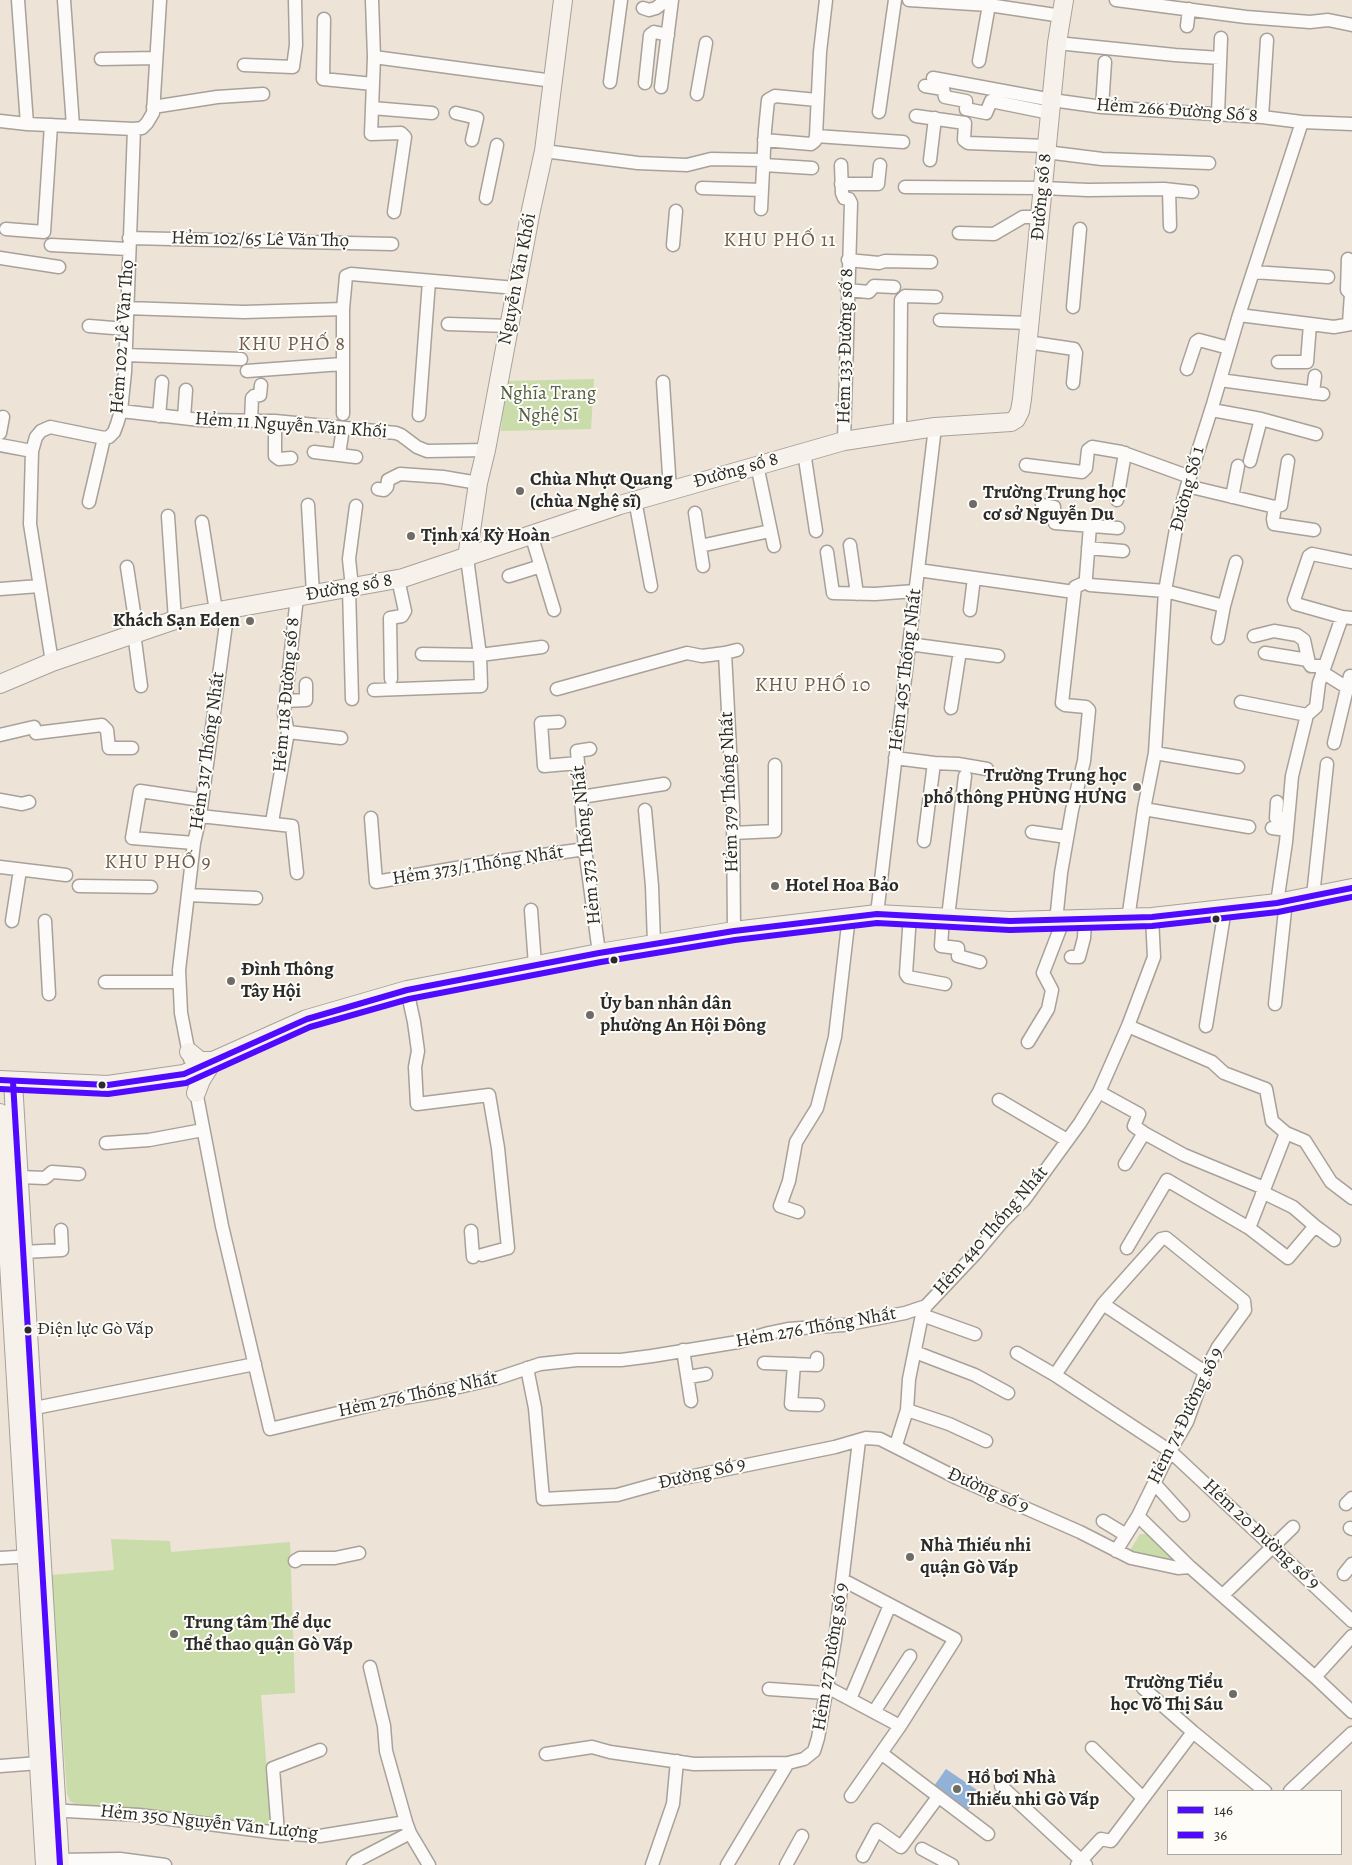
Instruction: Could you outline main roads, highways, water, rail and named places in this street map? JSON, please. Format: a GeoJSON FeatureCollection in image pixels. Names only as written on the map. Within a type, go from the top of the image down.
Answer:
{"type":"FeatureCollection","features":[{"type":"Feature","properties":{"kind":"water","name":"Hồ bơi Nhà Thiếu nhi Gò Vấp"},"geometry":{"type":"Polygon","coordinates":[[[946,1769],[980,1792],[968,1810],[934,1786],[946,1769]]]}},
{"type":"Feature","properties":{"kind":"place","name":"Chùa Nhựt Quang (chùa Nghệ sĩ)"},"geometry":{"type":"Point","coordinates":[520,491]}},
{"type":"Feature","properties":{"kind":"place","name":"Trường Trung học cơ sở Nguyễn Du"},"geometry":{"type":"Point","coordinates":[973,504]}},
{"type":"Feature","properties":{"kind":"place","name":"Tịnh xá Kỳ Hoàn"},"geometry":{"type":"Point","coordinates":[411,536]}},
{"type":"Feature","properties":{"kind":"place","name":"Khách Sạn Eden"},"geometry":{"type":"Point","coordinates":[250,621]}},
{"type":"Feature","properties":{"kind":"place","name":"Trường Trung học phổ thông PHÙNG HƯNG"},"geometry":{"type":"Point","coordinates":[1137,787]}},
{"type":"Feature","properties":{"kind":"place","name":"Hotel Hoa Bảo"},"geometry":{"type":"Point","coordinates":[775,886]}},
{"type":"Feature","properties":{"kind":"place","name":"Đình Thông Tây Hội"},"geometry":{"type":"Point","coordinates":[231,981]}},
{"type":"Feature","properties":{"kind":"place","name":"Ủy ban nhân dân phường An Hội Đông"},"geometry":{"type":"Point","coordinates":[590,1015]}},
{"type":"Feature","properties":{"kind":"place","name":"Điện lực Gò Vấp"},"geometry":{"type":"Point","coordinates":[28,1330]}},
{"type":"Feature","properties":{"kind":"place","name":"Nhà Thiếu nhi quận Gò Vấp"},"geometry":{"type":"Point","coordinates":[910,1557]}},
{"type":"Feature","properties":{"kind":"place","name":"Trung tâm Thể dục Thể thao quận Gò Vấp"},"geometry":{"type":"Point","coordinates":[174,1634]}},
{"type":"Feature","properties":{"kind":"place","name":"Trường Tiểu học Võ Thị Sáu"},"geometry":{"type":"Point","coordinates":[1233,1694]}},
{"type":"Feature","properties":{"kind":"place","name":"Hồ bơi Nhà Thiếu nhi Gò Vấp"},"geometry":{"type":"Point","coordinates":[957,1789]}},
{"type":"Feature","properties":{"kind":"district","name":"KHU PHỐ 11"},"geometry":{"type":"Point","coordinates":[780,241]}},
{"type":"Feature","properties":{"kind":"district","name":"KHU PHỐ 8"},"geometry":{"type":"Point","coordinates":[292,345]}},
{"type":"Feature","properties":{"kind":"district","name":"KHU PHỐ 10"},"geometry":{"type":"Point","coordinates":[813,686]}},
{"type":"Feature","properties":{"kind":"district","name":"KHU PHỐ 9"},"geometry":{"type":"Point","coordinates":[158,863]}},
{"type":"Feature","properties":{"kind":"park label","name":"Nghĩa Trang Nghệ Sĩ"},"geometry":{"type":"Point","coordinates":[548,405]}}]}
